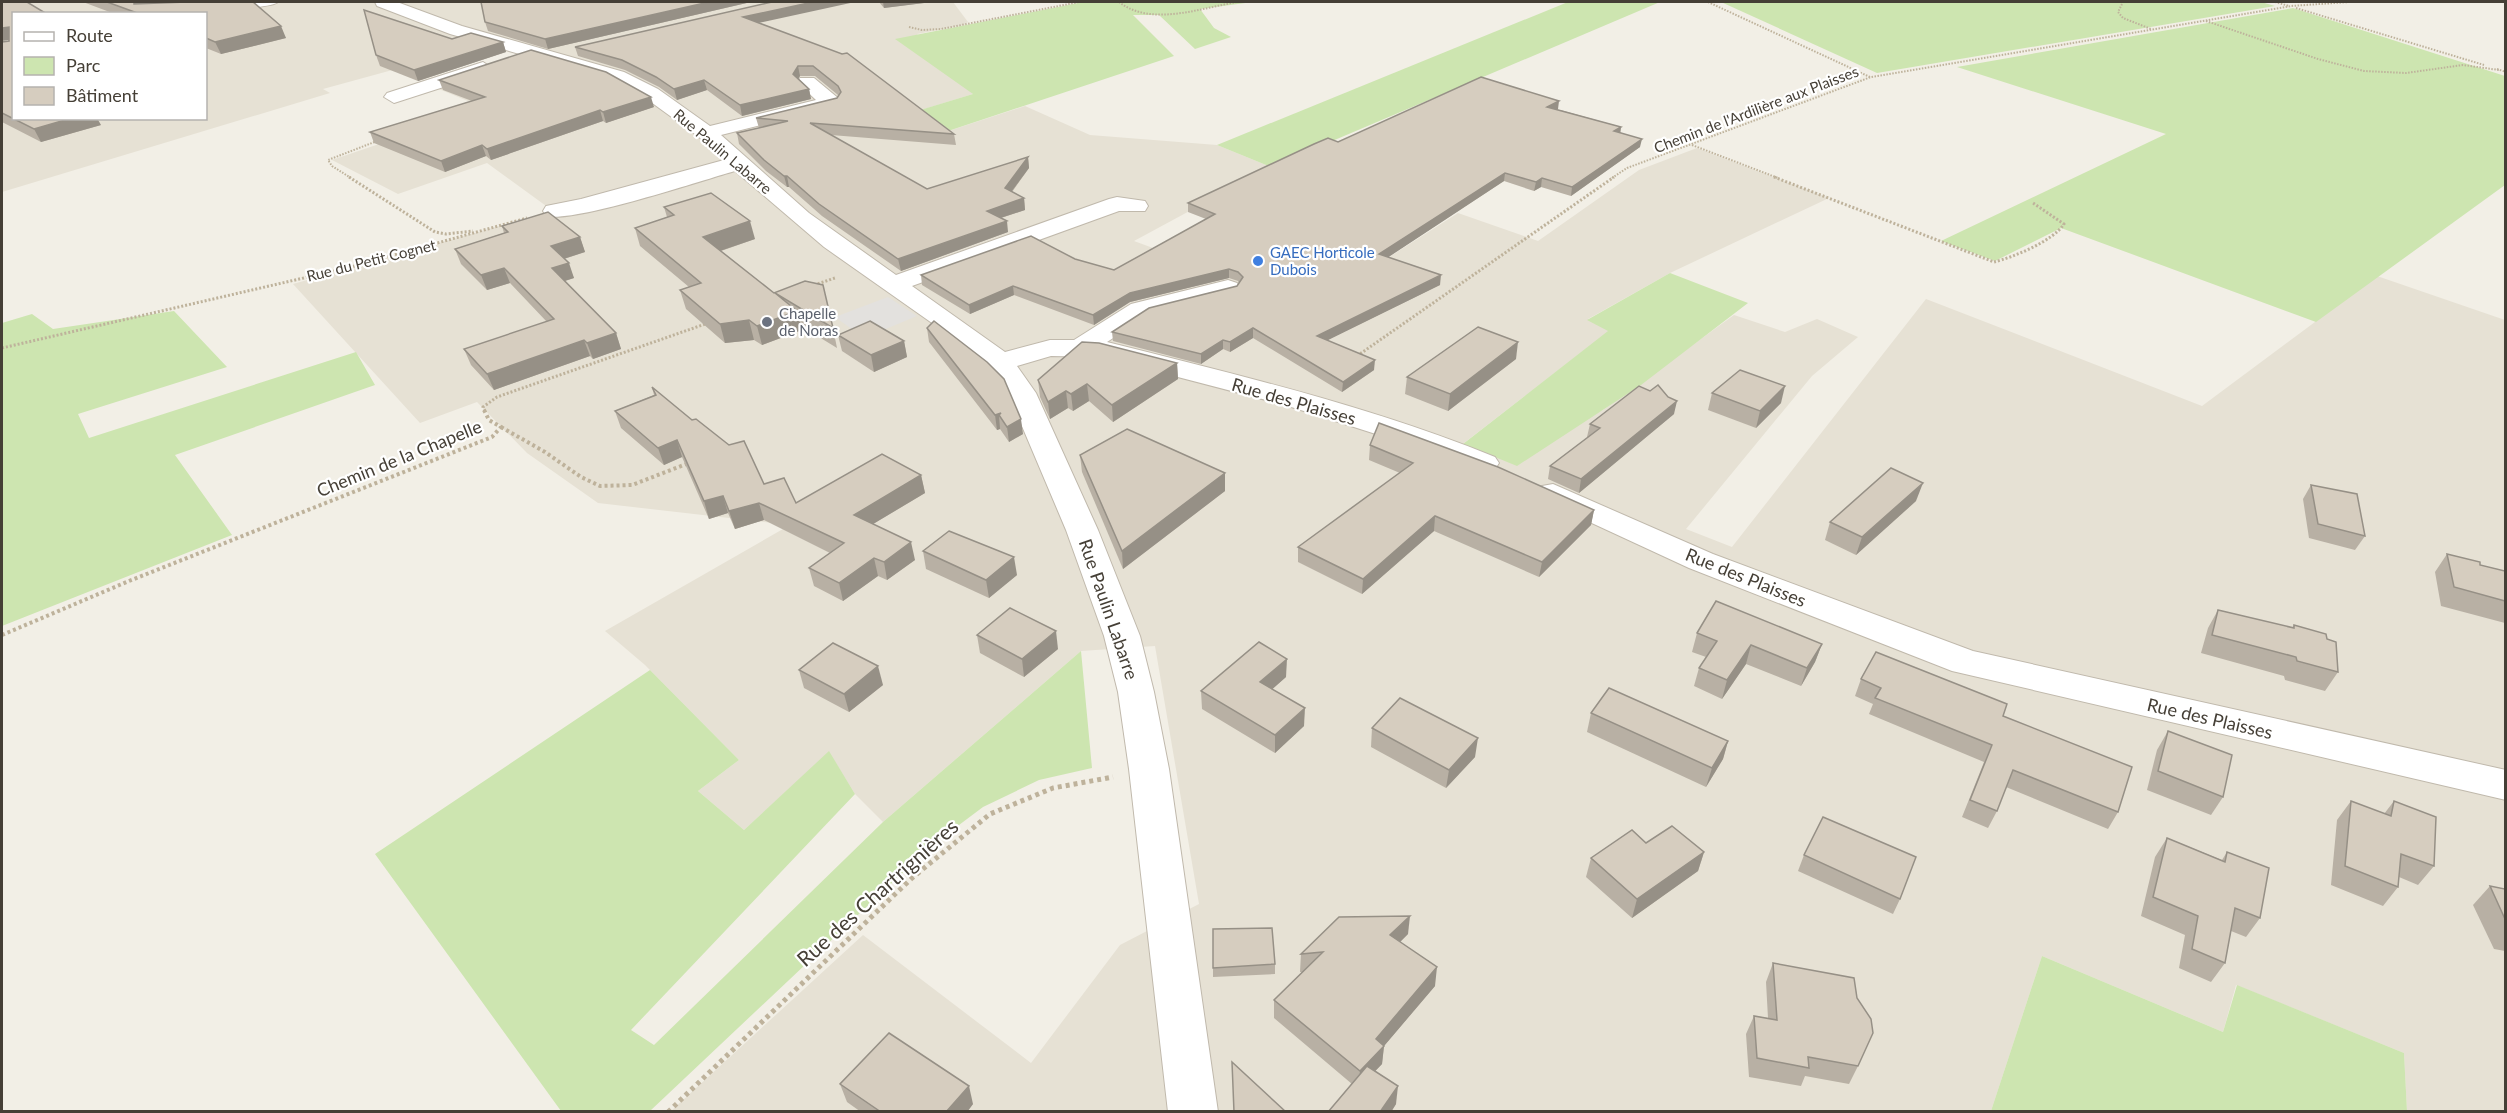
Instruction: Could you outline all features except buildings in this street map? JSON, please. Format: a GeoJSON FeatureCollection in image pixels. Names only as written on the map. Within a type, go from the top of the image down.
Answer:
{"type":"FeatureCollection","features":[{"type":"Feature","properties":{"kind":"street"},"geometry":{"type":"LineString","coordinates":[[165,12],[245,2],[270,2]]}},
{"type":"Feature","properties":{"kind":"street"},"geometry":{"type":"LineString","coordinates":[[373,2],[384,2],[427,15],[416,22],[365,7],[373,2]]}},
{"type":"Feature","properties":{"kind":"street","name":"Rue Paulin Labarre"},"geometry":{"type":"LineString","coordinates":[[427,15],[542,54],[617,76],[651,93],[706,133],[801,218],[892,285],[968,336],[1000,362],[1027,404],[1082,530],[1122,636],[1136,692],[1149,770],[1193,1112]]}},
{"type":"Feature","properties":{"kind":"street"},"geometry":{"type":"LineString","coordinates":[[394,97],[542,54],[585,46]]}},
{"type":"Feature","properties":{"kind":"street"},"geometry":{"type":"LineString","coordinates":[[706,133],[831,102],[807,82]]}},
{"type":"Feature","properties":{"kind":"street"},"geometry":{"type":"LineString","coordinates":[[554,211],[583,206],[739,163]]}},
{"type":"Feature","properties":{"kind":"street"},"geometry":{"type":"LineString","coordinates":[[892,285],[1117,204],[1137,206]]}},
{"type":"Feature","properties":{"kind":"street"},"geometry":{"type":"LineString","coordinates":[[1079,349],[1140,309],[1228,288]]}},
{"type":"Feature","properties":{"kind":"street","name":"Rue des Plaisses"},"geometry":{"type":"LineString","coordinates":[[1000,362],[1050,348],[1102,350],[1295,399],[1440,445],[1520,478],[1701,561],[1965,662],[2505,785]]}},
{"type":"Feature","properties":{"kind":"path"},"geometry":{"type":"LineString","coordinates":[[909,27],[922,30],[941,29],[1079,2]]}},
{"type":"Feature","properties":{"kind":"path"},"geometry":{"type":"LineString","coordinates":[[1119,2],[1133,12],[1151,14],[1237,2]]}},
{"type":"Feature","properties":{"kind":"path"},"geometry":{"type":"LineString","coordinates":[[1707,2],[1871,77]]}},
{"type":"Feature","properties":{"kind":"path"},"geometry":{"type":"LineString","coordinates":[[2275,2],[2505,72]]}},
{"type":"Feature","properties":{"kind":"path"},"geometry":{"type":"LineString","coordinates":[[2291,6],[2349,2]]}},
{"type":"Feature","properties":{"kind":"path"},"geometry":{"type":"LineString","coordinates":[[2122,4],[2118,12],[2123,18],[2151,30]]}},
{"type":"Feature","properties":{"kind":"path","name":"Chemin de l'Ardilière aux Plaisses"},"geometry":{"type":"LineString","coordinates":[[1354,359],[1627,168],[1871,77],[2291,6]]}},
{"type":"Feature","properties":{"kind":"path"},"geometry":{"type":"LineString","coordinates":[[2205,21],[2341,66],[2364,71],[2406,72],[2463,65],[2499,70]]}},
{"type":"Feature","properties":{"kind":"path"},"geometry":{"type":"LineString","coordinates":[[378,141],[328,160],[332,166],[435,232],[463,233],[491,228]]}},
{"type":"Feature","properties":{"kind":"path"},"geometry":{"type":"LineString","coordinates":[[1692,144],[1994,262],[2011,258],[2060,232],[2064,224],[2059,218],[2033,203]]}},
{"type":"Feature","properties":{"kind":"path","name":"Rue du Petit Cognet"},"geometry":{"type":"LineString","coordinates":[[2,348],[351,267],[554,211]]}},
{"type":"Feature","properties":{"kind":"path"},"geometry":{"type":"LineString","coordinates":[[812,286],[867,266]]}},
{"type":"Feature","properties":{"kind":"path","name":"Chemin de la Chapelle"},"geometry":{"type":"LineString","coordinates":[[2,635],[492,437],[501,427],[489,420],[483,407],[497,397],[714,321]]}},
{"type":"Feature","properties":{"kind":"path"},"geometry":{"type":"LineString","coordinates":[[501,427],[546,452],[574,475],[602,487],[624,487],[653,479],[693,461]]}},
{"type":"Feature","properties":{"kind":"path","name":"Rue des Chartrignières"},"geometry":{"type":"LineString","coordinates":[[668,1112],[912,878],[990,814],[1053,788],[1149,770]]}},
{"type":"Feature","properties":{"kind":"shaded area"},"geometry":{"type":"Polygon","coordinates":[[[2,2],[953,2],[968,22],[964,25],[917,34],[973,94],[895,118],[927,138],[1025,106],[1090,135],[1217,145],[1271,167],[1134,241],[1264,289],[1361,275],[1458,213],[1538,241],[1639,170],[1697,148],[1829,198],[1670,273],[1588,319],[1609,331],[1464,443],[1603,410],[1734,315],[1785,332],[1817,319],[1858,337],[1812,376],[1686,529],[1732,547],[1926,299],[2202,406],[2377,276],[2505,320],[2505,1111],[2407,1111],[2404,1053],[2236,985],[2223,1032],[2042,956],[1991,1111],[671,1111],[863,935],[1031,1063],[1120,945],[1199,904],[1155,646],[1081,651],[883,822],[855,794],[829,752],[744,830],[698,791],[739,760],[645,665],[605,631],[790,525],[598,503],[527,453],[477,402],[420,423],[293,284],[553,211],[487,163],[398,194],[332,160],[485,108],[429,85],[533,50],[469,49],[323,89],[330,93],[2,192],[2,2]]]}},
{"type":"Feature","properties":{"kind":"shaded area"},"geometry":{"type":"Polygon","coordinates":[[[888,297],[917,316],[864,338],[835,317],[888,297]]]}},
{"type":"Feature","properties":{"kind":"green space"},"geometry":{"type":"Polygon","coordinates":[[[1083,2],[1253,2],[1200,9],[1214,28],[1231,37],[1195,49],[1159,15],[1133,15],[1174,56],[927,138],[894,118],[973,94],[895,39],[1083,2]]]}},
{"type":"Feature","properties":{"kind":"green space"},"geometry":{"type":"Polygon","coordinates":[[[1568,2],[1660,2],[1271,167],[1217,145],[1568,2]]]}},
{"type":"Feature","properties":{"kind":"green space"},"geometry":{"type":"Polygon","coordinates":[[[1721,2],[2261,2],[2275,6],[1877,73],[1721,2]]]}},
{"type":"Feature","properties":{"kind":"green space"},"geometry":{"type":"Polygon","coordinates":[[[2293,8],[2505,76],[2505,185],[2316,322],[2061,228],[1995,261],[1941,241],[2166,134],[1957,67],[2293,8]]]}},
{"type":"Feature","properties":{"kind":"green space"},"geometry":{"type":"Polygon","coordinates":[[[1670,273],[1748,303],[1641,385],[1517,466],[1463,444],[1608,331],[1587,320],[1670,273]]]}},
{"type":"Feature","properties":{"kind":"green space"},"geometry":{"type":"Polygon","coordinates":[[[174,311],[227,367],[78,414],[89,438],[356,352],[375,385],[175,455],[232,535],[2,626],[2,323],[32,314],[53,329],[174,311]]]}},
{"type":"Feature","properties":{"kind":"green space"},"geometry":{"type":"Polygon","coordinates":[[[1081,651],[1092,768],[1039,780],[983,807],[931,846],[650,1111],[561,1111],[375,854],[650,670],[739,760],[698,791],[744,830],[829,751],[855,794],[631,1030],[654,1045],[883,822],[1081,651]]]}},
{"type":"Feature","properties":{"kind":"green space"},"geometry":{"type":"Polygon","coordinates":[[[2042,956],[2223,1032],[2237,985],[2404,1053],[2407,1111],[1991,1111],[2042,956]]]}},
{"type":"Feature","properties":{"kind":"place","name":"GAEC Horticole Dubois"},"geometry":{"type":"Point","coordinates":[1258,261]}},
{"type":"Feature","properties":{"kind":"place","name":"Chapelle de Noras"},"geometry":{"type":"Point","coordinates":[767,322]}}]}
